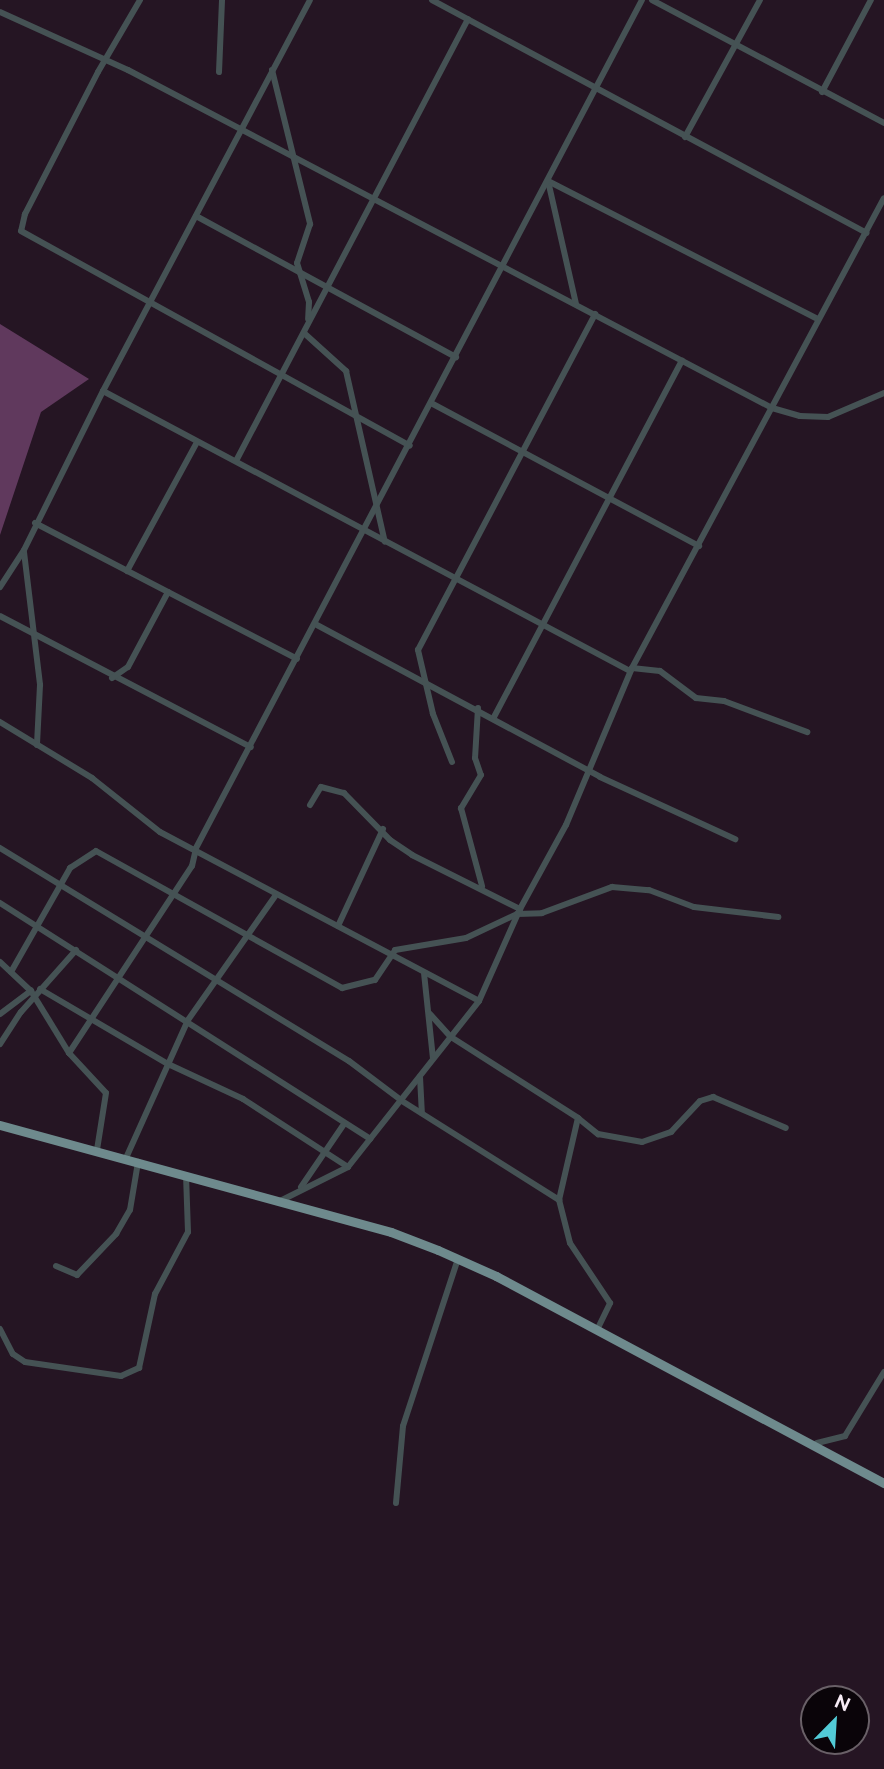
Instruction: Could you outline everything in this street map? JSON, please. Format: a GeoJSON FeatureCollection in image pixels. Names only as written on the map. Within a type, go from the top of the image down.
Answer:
{"type":"FeatureCollection","features":[{"type":"Feature","properties":{"kind":"main road"},"geometry":{"type":"LineString","coordinates":[[0,1125],[391,1232],[458,1259],[817,1443],[884,1483]]}},
{"type":"Feature","properties":{"kind":"street"},"geometry":{"type":"LineString","coordinates":[[140,0],[25,214],[20,232],[410,446]]}},
{"type":"Feature","properties":{"kind":"street"},"geometry":{"type":"LineString","coordinates":[[219,72],[222,0]]}},
{"type":"Feature","properties":{"kind":"street"},"geometry":{"type":"LineString","coordinates":[[0,587],[24,550],[35,523],[103,391],[310,0]]}},
{"type":"Feature","properties":{"kind":"street"},"geometry":{"type":"LineString","coordinates":[[432,0],[866,233]]}},
{"type":"Feature","properties":{"kind":"street"},"geometry":{"type":"LineString","coordinates":[[69,1053],[175,897],[196,848],[317,625],[378,502],[410,446],[642,0]]}},
{"type":"Feature","properties":{"kind":"street"},"geometry":{"type":"LineString","coordinates":[[652,0],[822,93],[884,123]]}},
{"type":"Feature","properties":{"kind":"street"},"geometry":{"type":"LineString","coordinates":[[685,137],[760,0]]}},
{"type":"Feature","properties":{"kind":"street"},"geometry":{"type":"LineString","coordinates":[[822,93],[871,0]]}},
{"type":"Feature","properties":{"kind":"street"},"geometry":{"type":"LineString","coordinates":[[0,12],[106,60],[772,408],[800,416],[828,417],[884,393]]}},
{"type":"Feature","properties":{"kind":"street"},"geometry":{"type":"LineString","coordinates":[[236,461],[468,19]]}},
{"type":"Feature","properties":{"kind":"street"},"geometry":{"type":"LineString","coordinates":[[272,70],[311,231],[298,271],[309,302],[305,330]]}},
{"type":"Feature","properties":{"kind":"street"},"geometry":{"type":"LineString","coordinates":[[548,181],[576,304]]}},
{"type":"Feature","properties":{"kind":"street"},"geometry":{"type":"LineString","coordinates":[[548,181],[818,318]]}},
{"type":"Feature","properties":{"kind":"street"},"geometry":{"type":"LineString","coordinates":[[280,1201],[348,1167],[479,1001],[518,912],[555,847],[590,771],[631,670],[884,198]]}},
{"type":"Feature","properties":{"kind":"street"},"geometry":{"type":"LineString","coordinates":[[196,216],[456,357]]}},
{"type":"Feature","properties":{"kind":"street"},"geometry":{"type":"LineString","coordinates":[[452,762],[425,681],[418,650],[595,314]]}},
{"type":"Feature","properties":{"kind":"street"},"geometry":{"type":"LineString","coordinates":[[305,330],[346,372],[360,417],[385,542]]}},
{"type":"Feature","properties":{"kind":"street"},"geometry":{"type":"LineString","coordinates":[[494,717],[612,499],[682,360]]}},
{"type":"Feature","properties":{"kind":"street"},"geometry":{"type":"LineString","coordinates":[[103,391],[543,626],[631,670],[660,671],[696,698],[724,701],[807,732]]}},
{"type":"Feature","properties":{"kind":"street"},"geometry":{"type":"LineString","coordinates":[[431,403],[699,546]]}},
{"type":"Feature","properties":{"kind":"street"},"geometry":{"type":"LineString","coordinates":[[127,571],[197,442]]}},
{"type":"Feature","properties":{"kind":"street"},"geometry":{"type":"LineString","coordinates":[[35,523],[297,659]]}},
{"type":"Feature","properties":{"kind":"street"},"geometry":{"type":"LineString","coordinates":[[24,550],[40,685],[37,745]]}},
{"type":"Feature","properties":{"kind":"street"},"geometry":{"type":"LineString","coordinates":[[112,678],[128,667],[168,592]]}},
{"type":"Feature","properties":{"kind":"street"},"geometry":{"type":"LineString","coordinates":[[0,617],[112,678],[251,747]]}},
{"type":"Feature","properties":{"kind":"street"},"geometry":{"type":"LineString","coordinates":[[317,625],[478,708],[590,771],[735,839]]}},
{"type":"Feature","properties":{"kind":"street"},"geometry":{"type":"LineString","coordinates":[[478,708],[475,758],[481,775],[461,808],[482,886]]}},
{"type":"Feature","properties":{"kind":"street"},"geometry":{"type":"LineString","coordinates":[[0,722],[92,778],[160,832],[196,848],[275,896],[338,926],[479,1001]]}},
{"type":"Feature","properties":{"kind":"street"},"geometry":{"type":"LineString","coordinates":[[310,805],[321,788],[330,787],[344,793],[412,855],[482,886],[518,912]]}},
{"type":"Feature","properties":{"kind":"street"},"geometry":{"type":"LineString","coordinates":[[338,926],[383,829]]}},
{"type":"Feature","properties":{"kind":"street"},"geometry":{"type":"LineString","coordinates":[[0,848],[349,1061],[402,1101],[559,1200]]}},
{"type":"Feature","properties":{"kind":"street"},"geometry":{"type":"LineString","coordinates":[[11,971],[71,868],[96,851],[246,937],[342,988],[375,980],[390,955],[466,938],[518,912],[541,913],[612,887],[649,890],[694,907],[778,917]]}},
{"type":"Feature","properties":{"kind":"street"},"geometry":{"type":"LineString","coordinates":[[126,1158],[188,1020],[275,896]]}},
{"type":"Feature","properties":{"kind":"street"},"geometry":{"type":"LineString","coordinates":[[0,904],[188,1020],[370,1139]]}},
{"type":"Feature","properties":{"kind":"street"},"geometry":{"type":"LineString","coordinates":[[0,1014],[40,989],[76,950]]}},
{"type":"Feature","properties":{"kind":"street"},"geometry":{"type":"LineString","coordinates":[[0,962],[32,993],[69,1053],[106,1093],[97,1150]]}},
{"type":"Feature","properties":{"kind":"street"},"geometry":{"type":"LineString","coordinates":[[424,973],[433,1058]]}},
{"type":"Feature","properties":{"kind":"street"},"geometry":{"type":"LineString","coordinates":[[40,989],[94,1018],[167,1064],[243,1099],[327,1150],[348,1167]]}},
{"type":"Feature","properties":{"kind":"street"},"geometry":{"type":"LineString","coordinates":[[0,1044],[32,993]]}},
{"type":"Feature","properties":{"kind":"street"},"geometry":{"type":"LineString","coordinates":[[430,1014],[451,1037],[578,1118],[598,1134],[642,1142],[671,1132],[700,1101],[713,1097],[786,1128]]}},
{"type":"Feature","properties":{"kind":"street"},"geometry":{"type":"LineString","coordinates":[[420,1077],[422,1113]]}},
{"type":"Feature","properties":{"kind":"street"},"geometry":{"type":"LineString","coordinates":[[578,1118],[559,1200],[570,1243],[610,1303],[597,1330]]}},
{"type":"Feature","properties":{"kind":"street"},"geometry":{"type":"LineString","coordinates":[[300,1189],[344,1124]]}},
{"type":"Feature","properties":{"kind":"street"},"geometry":{"type":"LineString","coordinates":[[56,1266],[77,1275],[116,1234],[130,1210],[138,1162]]}},
{"type":"Feature","properties":{"kind":"street"},"geometry":{"type":"LineString","coordinates":[[0,1329],[13,1354],[26,1362],[121,1377],[139,1368],[155,1294],[188,1232],[186,1175]]}},
{"type":"Feature","properties":{"kind":"street"},"geometry":{"type":"LineString","coordinates":[[396,1503],[403,1426],[458,1259]]}},
{"type":"Feature","properties":{"kind":"street"},"geometry":{"type":"LineString","coordinates":[[817,1443],[845,1436],[884,1372]]}},
{"type":"Feature","properties":{"kind":"shaded area"},"geometry":{"type":"Polygon","coordinates":[[[0,324],[89,379],[41,412],[0,535],[0,324]]]}}]}
